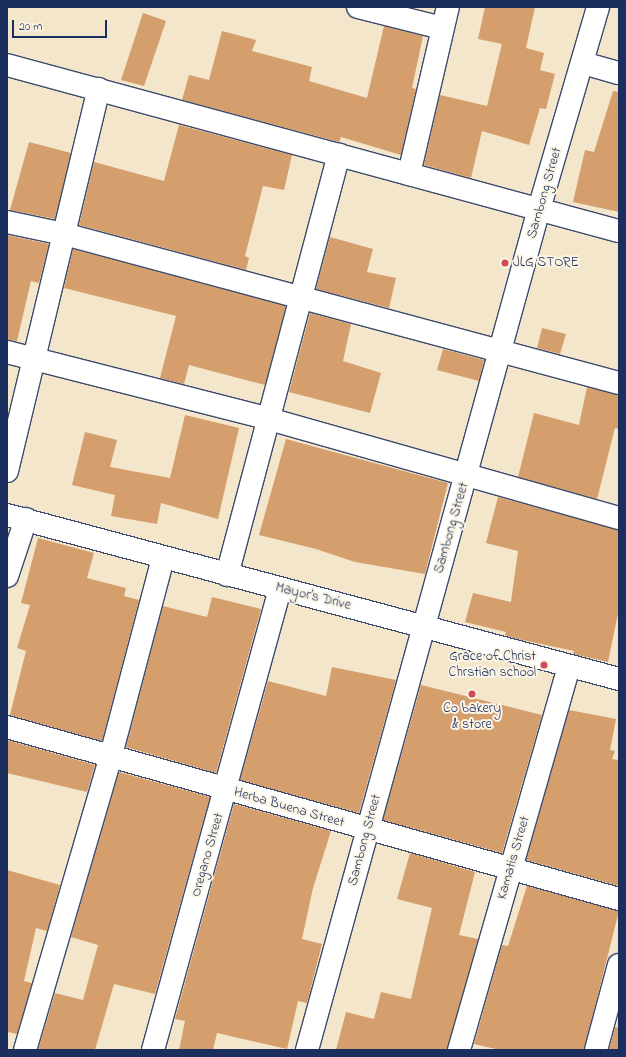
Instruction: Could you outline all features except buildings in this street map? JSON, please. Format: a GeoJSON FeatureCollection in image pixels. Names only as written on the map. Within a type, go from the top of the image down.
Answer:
{"type":"FeatureCollection","features":[{"type":"Feature","properties":{"kind":"street"},"geometry":{"type":"LineString","coordinates":[[358,7],[442,28]]}},
{"type":"Feature","properties":{"kind":"street"},"geometry":{"type":"LineString","coordinates":[[409,174],[448,7]]}},
{"type":"Feature","properties":{"kind":"street","name":"Sambong Street"},"geometry":{"type":"LineString","coordinates":[[307,1050],[540,209],[584,63],[598,7]]}},
{"type":"Feature","properties":{"kind":"street"},"geometry":{"type":"LineString","coordinates":[[584,63],[619,72]]}},
{"type":"Feature","properties":{"kind":"street"},"geometry":{"type":"LineString","coordinates":[[7,65],[619,231]]}},
{"type":"Feature","properties":{"kind":"street"},"geometry":{"type":"LineString","coordinates":[[7,471],[99,89]]}},
{"type":"Feature","properties":{"kind":"street"},"geometry":{"type":"LineString","coordinates":[[227,575],[339,155]]}},
{"type":"Feature","properties":{"kind":"street"},"geometry":{"type":"LineString","coordinates":[[7,222],[64,234],[619,383]]}},
{"type":"Feature","properties":{"kind":"street"},"geometry":{"type":"LineString","coordinates":[[7,352],[269,419],[619,518]]}},
{"type":"Feature","properties":{"kind":"street"},"geometry":{"type":"LineString","coordinates":[[7,576],[17,517]]}},
{"type":"Feature","properties":{"kind":"street","name":"Mayor's Drive"},"geometry":{"type":"LineString","coordinates":[[17,517],[162,558],[424,625],[619,680]]}},
{"type":"Feature","properties":{"kind":"street"},"geometry":{"type":"LineString","coordinates":[[25,1050],[110,755],[162,558]]}},
{"type":"Feature","properties":{"kind":"street","name":"Oregano Street"},"geometry":{"type":"LineString","coordinates":[[153,1050],[226,790],[280,589]]}},
{"type":"Feature","properties":{"kind":"street","name":"Kamatis Street"},"geometry":{"type":"LineString","coordinates":[[459,1050],[569,666]]}},
{"type":"Feature","properties":{"kind":"street","name":"Herba Buena Street"},"geometry":{"type":"LineString","coordinates":[[7,727],[110,755],[226,790],[368,830],[511,867],[619,899]]}},
{"type":"Feature","properties":{"kind":"street"},"geometry":{"type":"LineString","coordinates":[[596,1050],[619,965]]}},
{"type":"Feature","properties":{"kind":"place","name":"JLG STORE"},"geometry":{"type":"Point","coordinates":[505,263]}},
{"type":"Feature","properties":{"kind":"place","name":"Grace of Christ Chrstian school"},"geometry":{"type":"Point","coordinates":[544,665]}},
{"type":"Feature","properties":{"kind":"place","name":"Co bakery & store"},"geometry":{"type":"Point","coordinates":[472,694]}}]}
